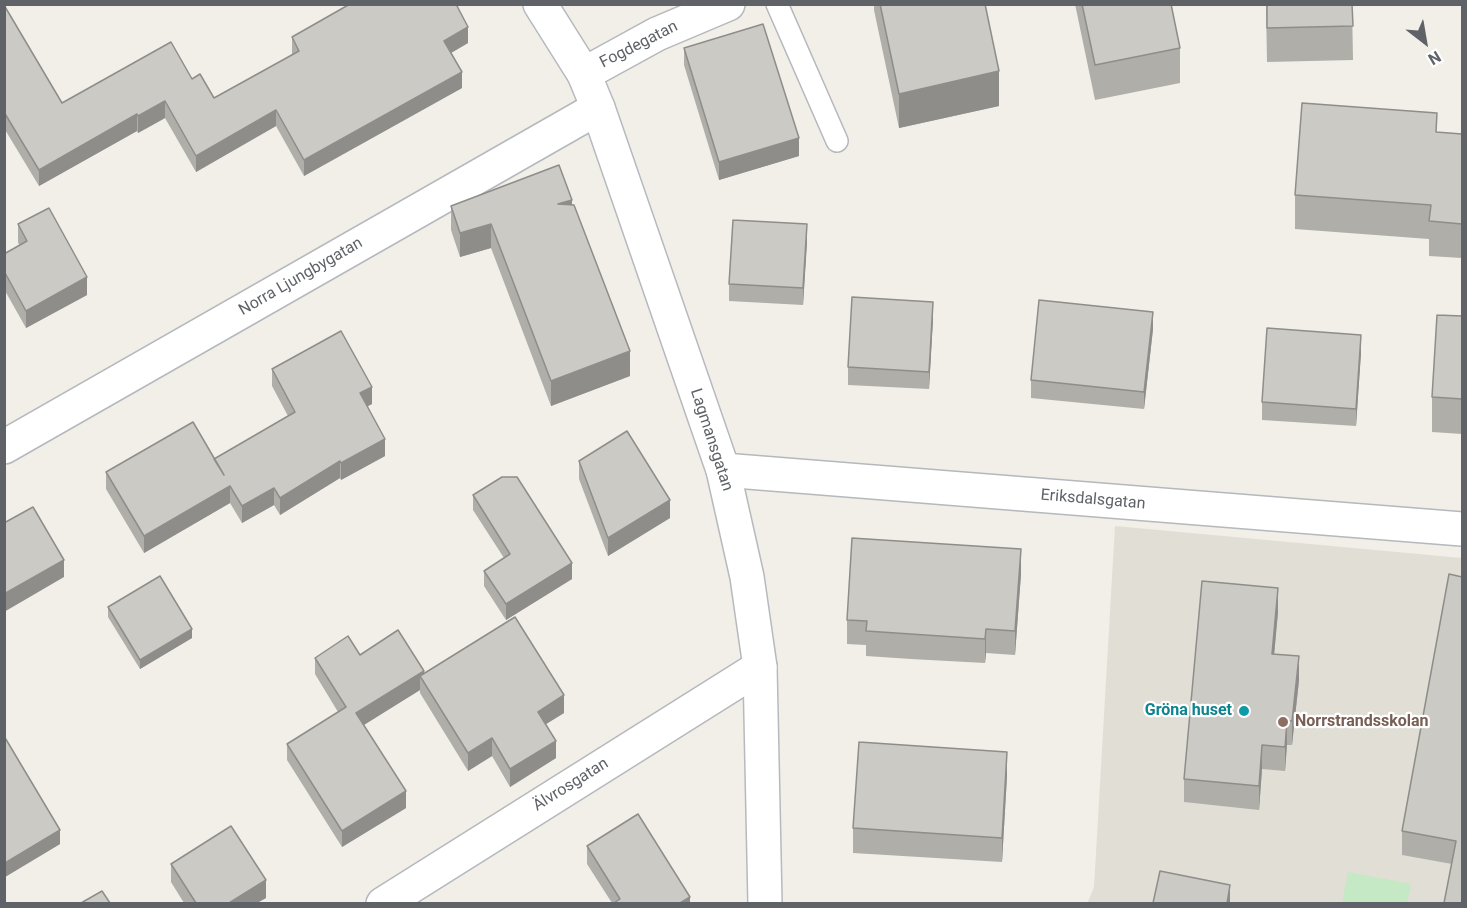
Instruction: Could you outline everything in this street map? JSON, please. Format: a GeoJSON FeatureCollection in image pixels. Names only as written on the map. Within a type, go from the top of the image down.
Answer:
{"type":"FeatureCollection","features":[{"type":"Feature","properties":{"kind":"street","name":"Lagmansgatan"},"geometry":{"type":"LineString","coordinates":[[540,4],[584,74],[598,108],[723,470],[747,577],[760,667],[765,903]]}},
{"type":"Feature","properties":{"kind":"street","name":"Fogdegatan"},"geometry":{"type":"LineString","coordinates":[[584,74],[657,34],[728,4]]}},
{"type":"Feature","properties":{"kind":"street","name":"Norra Ljungbygatan"},"geometry":{"type":"LineString","coordinates":[[4,447],[598,108]]}},
{"type":"Feature","properties":{"kind":"street","name":"Eriksdalsgatan"},"geometry":{"type":"LineString","coordinates":[[723,470],[1462,530]]}},
{"type":"Feature","properties":{"kind":"street","name":"Älvrosgatan"},"geometry":{"type":"LineString","coordinates":[[383,903],[760,667]]}},
{"type":"Feature","properties":{"kind":"lane"},"geometry":{"type":"LineString","coordinates":[[777,4],[837,141]]}},
{"type":"Feature","properties":{"kind":"shaded area","name":"Norrstrandsskolan"},"geometry":{"type":"Polygon","coordinates":[[[1115,526],[1462,558],[1462,903],[1087,904],[1094,887],[1115,526]]]}},
{"type":"Feature","properties":{"kind":"green space"},"geometry":{"type":"Polygon","coordinates":[[[1348,872],[1411,884],[1407,903],[1342,903],[1348,872]]]}},
{"type":"Feature","properties":{"kind":"building"},"geometry":{"type":"Polygon","coordinates":[[[350,4],[456,4],[468,27],[444,41],[462,72],[304,160],[276,110],[196,156],[165,101],[138,116],[137,114],[39,170],[4,112],[4,5],[62,103],[171,42],[192,79],[200,74],[214,98],[299,51],[292,37],[350,4]]]}},
{"type":"Feature","properties":{"kind":"building"},"geometry":{"type":"Polygon","coordinates":[[[880,4],[985,4],[999,71],[899,94],[880,4]]]}},
{"type":"Feature","properties":{"kind":"building"},"geometry":{"type":"Polygon","coordinates":[[[1082,4],[1171,4],[1180,48],[1095,65],[1082,4]]]}},
{"type":"Feature","properties":{"kind":"building"},"geometry":{"type":"Polygon","coordinates":[[[1267,4],[1352,4],[1353,26],[1267,28],[1267,4]]]}},
{"type":"Feature","properties":{"kind":"building"},"geometry":{"type":"Polygon","coordinates":[[[763,24],[799,138],[719,162],[684,48],[763,24]]]}},
{"type":"Feature","properties":{"kind":"building"},"geometry":{"type":"Polygon","coordinates":[[[1302,103],[1437,113],[1436,132],[1462,134],[1462,224],[1429,221],[1431,205],[1295,195],[1302,103]]]}},
{"type":"Feature","properties":{"kind":"building"},"geometry":{"type":"Polygon","coordinates":[[[559,165],[572,200],[558,204],[574,205],[630,351],[551,381],[491,224],[460,233],[451,206],[559,165]]]}},
{"type":"Feature","properties":{"kind":"building"},"geometry":{"type":"Polygon","coordinates":[[[49,208],[87,277],[26,311],[4,271],[4,254],[27,241],[18,224],[49,208]]]}},
{"type":"Feature","properties":{"kind":"building"},"geometry":{"type":"Polygon","coordinates":[[[733,220],[807,224],[803,288],[729,284],[733,220]]]}},
{"type":"Feature","properties":{"kind":"building"},"geometry":{"type":"Polygon","coordinates":[[[852,297],[933,302],[929,372],[848,367],[852,297]]]}},
{"type":"Feature","properties":{"kind":"building"},"geometry":{"type":"Polygon","coordinates":[[[1039,300],[1153,312],[1144,392],[1031,380],[1039,300]]]}},
{"type":"Feature","properties":{"kind":"building"},"geometry":{"type":"Polygon","coordinates":[[[1437,315],[1462,316],[1462,399],[1432,397],[1437,315]]]}},
{"type":"Feature","properties":{"kind":"building"},"geometry":{"type":"Polygon","coordinates":[[[1267,328],[1361,335],[1356,409],[1262,402],[1267,328]]]}},
{"type":"Feature","properties":{"kind":"building"},"geometry":{"type":"Polygon","coordinates":[[[341,331],[372,387],[360,393],[385,439],[341,463],[340,461],[280,498],[274,488],[242,506],[230,486],[144,536],[106,472],[193,422],[214,459],[295,412],[272,369],[341,331]]]}},
{"type":"Feature","properties":{"kind":"building"},"geometry":{"type":"Polygon","coordinates":[[[627,431],[670,500],[608,538],[579,461],[627,431]]]}},
{"type":"Feature","properties":{"kind":"building"},"geometry":{"type":"Polygon","coordinates":[[[502,477],[517,477],[572,563],[506,604],[484,571],[510,554],[473,495],[502,477]]]}},
{"type":"Feature","properties":{"kind":"building"},"geometry":{"type":"Polygon","coordinates":[[[33,507],[64,560],[4,594],[4,523],[33,507]]]}},
{"type":"Feature","properties":{"kind":"building"},"geometry":{"type":"Polygon","coordinates":[[[852,538],[1021,549],[1015,631],[986,629],[985,639],[866,631],[867,621],[847,620],[852,538]]]}},
{"type":"Feature","properties":{"kind":"building"},"geometry":{"type":"Polygon","coordinates":[[[1449,574],[1462,577],[1462,903],[1444,903],[1456,841],[1402,831],[1449,574]]]}},
{"type":"Feature","properties":{"kind":"building"},"geometry":{"type":"Polygon","coordinates":[[[160,576],[192,629],[140,660],[108,607],[160,576]]]}},
{"type":"Feature","properties":{"kind":"building","name":"Gröna huset"},"geometry":{"type":"Polygon","coordinates":[[[1202,581],[1278,588],[1272,654],[1299,656],[1292,721],[1287,721],[1285,747],[1262,745],[1259,786],[1184,779],[1202,581]]]}},
{"type":"Feature","properties":{"kind":"building"},"geometry":{"type":"Polygon","coordinates":[[[515,617],[564,695],[538,712],[556,741],[510,769],[492,738],[468,753],[420,676],[515,617]]]}},
{"type":"Feature","properties":{"kind":"building"},"geometry":{"type":"Polygon","coordinates":[[[398,630],[424,671],[356,713],[406,791],[342,831],[287,744],[346,707],[315,658],[348,636],[360,655],[398,630]]]}},
{"type":"Feature","properties":{"kind":"building"},"geometry":{"type":"Polygon","coordinates":[[[4,736],[60,830],[5,863],[4,861],[4,736]]]}},
{"type":"Feature","properties":{"kind":"building"},"geometry":{"type":"Polygon","coordinates":[[[859,742],[1007,752],[1002,838],[853,828],[859,742]]]}},
{"type":"Feature","properties":{"kind":"building"},"geometry":{"type":"Polygon","coordinates":[[[638,814],[690,897],[680,903],[614,903],[620,899],[587,846],[638,814]]]}},
{"type":"Feature","properties":{"kind":"building"},"geometry":{"type":"Polygon","coordinates":[[[231,826],[266,880],[229,903],[196,903],[171,864],[231,826]]]}},
{"type":"Feature","properties":{"kind":"building"},"geometry":{"type":"Polygon","coordinates":[[[1160,871],[1230,885],[1227,903],[1153,903],[1160,871]]]}},
{"type":"Feature","properties":{"kind":"building"},"geometry":{"type":"Polygon","coordinates":[[[102,891],[110,903],[81,903],[102,891]]]}},
{"type":"Feature","properties":{"kind":"place","name":"Gröna huset"},"geometry":{"type":"Point","coordinates":[1244,711]}},
{"type":"Feature","properties":{"kind":"place","name":"Norrstrandsskolan"},"geometry":{"type":"Point","coordinates":[1283,722]}}]}
